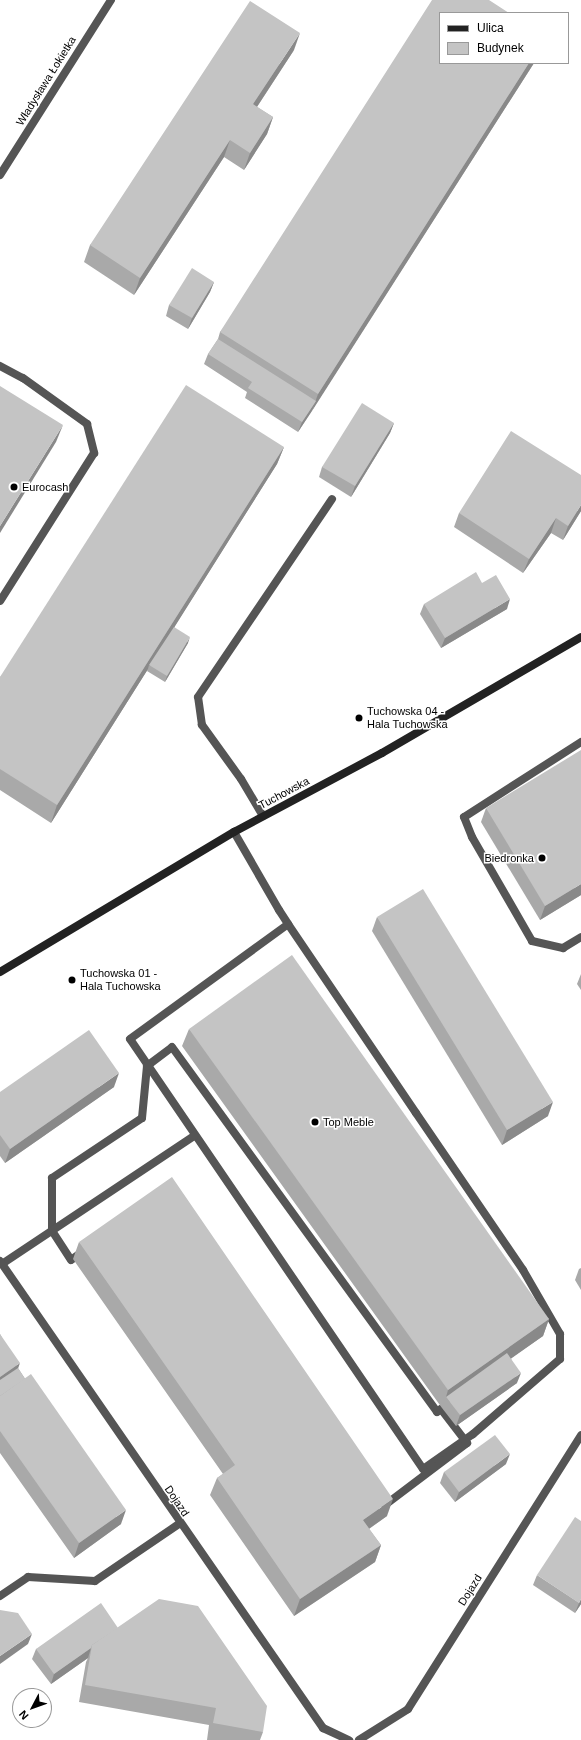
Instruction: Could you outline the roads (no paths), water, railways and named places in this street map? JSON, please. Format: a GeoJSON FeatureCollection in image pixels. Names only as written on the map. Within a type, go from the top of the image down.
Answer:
{"type":"FeatureCollection","features":[{"type":"Feature","properties":{"kind":"street","name":"Władysława Łokietka"},"geometry":{"type":"LineString","coordinates":[[0,174],[111,0]]}},
{"type":"Feature","properties":{"kind":"street"},"geometry":{"type":"LineString","coordinates":[[0,366],[23,378],[87,424],[94,453],[0,601]]}},
{"type":"Feature","properties":{"kind":"street"},"geometry":{"type":"LineString","coordinates":[[263,816],[241,779],[202,725],[198,697],[332,499]]}},
{"type":"Feature","properties":{"kind":"street","name":"Tuchowska"},"geometry":{"type":"LineString","coordinates":[[0,972],[234,832],[382,753],[581,638]]}},
{"type":"Feature","properties":{"kind":"street"},"geometry":{"type":"LineString","coordinates":[[581,742],[464,817],[472,837],[532,941],[563,948],[581,937]]}},
{"type":"Feature","properties":{"kind":"street"},"geometry":{"type":"LineString","coordinates":[[234,832],[288,924],[523,1270],[560,1334],[560,1359],[537,1382],[464,1440],[423,1469],[286,1266],[194,1136],[130,1039],[288,924]]}},
{"type":"Feature","properties":{"kind":"street"},"geometry":{"type":"LineString","coordinates":[[172,1048],[437,1412],[441,1409],[467,1443],[385,1505],[166,1191],[71,1260],[52,1231],[52,1178],[142,1118],[147,1066],[172,1048]]}},
{"type":"Feature","properties":{"kind":"street"},"geometry":{"type":"LineString","coordinates":[[1,1263],[52,1231],[194,1136]]}},
{"type":"Feature","properties":{"kind":"street","name":"Dojazd"},"geometry":{"type":"LineString","coordinates":[[1,1263],[179,1524],[323,1728],[349,1740]]}},
{"type":"Feature","properties":{"kind":"street","name":"Dojazd"},"geometry":{"type":"LineString","coordinates":[[359,1740],[408,1709],[581,1435]]}},
{"type":"Feature","properties":{"kind":"street"},"geometry":{"type":"LineString","coordinates":[[0,1596],[28,1577],[94,1581],[179,1524]]}},
{"type":"Feature","properties":{"kind":"place","name":"Eurocash"},"geometry":{"type":"Point","coordinates":[14,487]}},
{"type":"Feature","properties":{"kind":"place","name":"Tuchowska 04 - Hala Tuchowska"},"geometry":{"type":"Point","coordinates":[359,718]}},
{"type":"Feature","properties":{"kind":"place","name":"Biedronka"},"geometry":{"type":"Point","coordinates":[542,858]}},
{"type":"Feature","properties":{"kind":"place","name":"Tuchowska 01 - Hala Tuchowska"},"geometry":{"type":"Point","coordinates":[72,980]}},
{"type":"Feature","properties":{"kind":"place","name":"Top Meble"},"geometry":{"type":"Point","coordinates":[315,1122]}}]}
